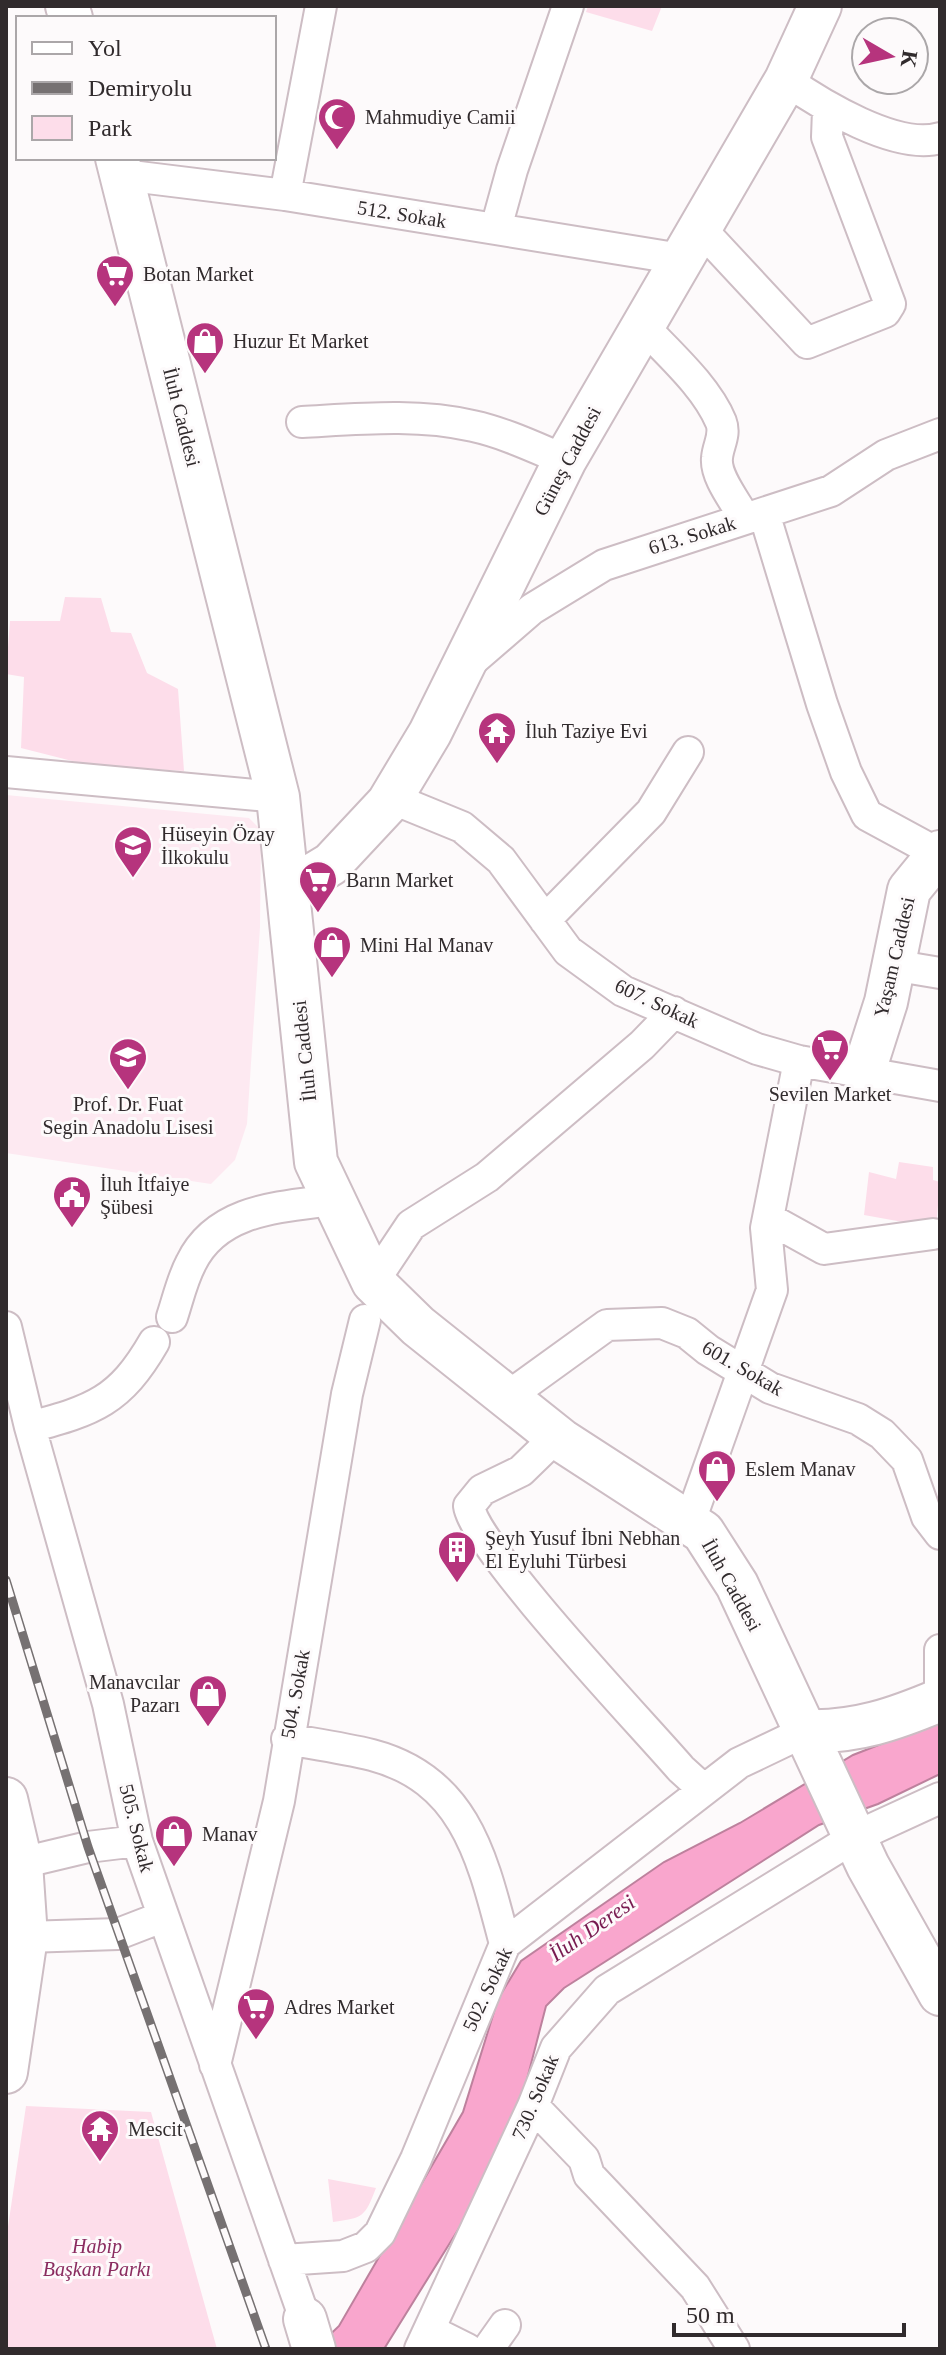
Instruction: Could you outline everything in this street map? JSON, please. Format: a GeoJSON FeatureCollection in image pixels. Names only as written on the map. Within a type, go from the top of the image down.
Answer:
{"type":"FeatureCollection","features":[{"type":"Feature","properties":{"kind":"street"},"geometry":{"type":"LineString","coordinates":[[285,195],[321,6]]}},
{"type":"Feature","properties":{"kind":"street"},"geometry":{"type":"LineString","coordinates":[[496,228],[512,170],[568,6]]}},
{"type":"Feature","properties":{"kind":"street","name":"Güneş Caddesi"},"geometry":{"type":"LineString","coordinates":[[288,890],[331,864],[391,798],[430,733],[565,460],[786,80],[820,6]]}},
{"type":"Feature","properties":{"kind":"street"},"geometry":{"type":"LineString","coordinates":[[786,80],[828,110],[905,137],[927,142],[940,138]]}},
{"type":"Feature","properties":{"kind":"street"},"geometry":{"type":"LineString","coordinates":[[690,243],[807,343],[885,312],[890,304],[827,137],[828,110]]}},
{"type":"Feature","properties":{"kind":"street","name":"512. Sokak"},"geometry":{"type":"LineString","coordinates":[[120,167],[496,228],[690,243]]}},
{"type":"Feature","properties":{"kind":"street","name":"İluh Caddesi"},"geometry":{"type":"LineString","coordinates":[[120,167],[278,797],[316,1162],[369,1301],[418,1326],[557,1436],[703,1532],[737,1585],[852,1831]]}},
{"type":"Feature","properties":{"kind":"street"},"geometry":{"type":"LineString","coordinates":[[643,326],[698,388],[722,423],[723,439],[717,458],[719,472],[754,516],[822,704],[867,815],[939,853]]}},
{"type":"Feature","properties":{"kind":"street"},"geometry":{"type":"LineString","coordinates":[[302,422],[375,418],[461,424],[565,460]]}},
{"type":"Feature","properties":{"kind":"street","name":"613. Sokak"},"geometry":{"type":"LineString","coordinates":[[461,670],[532,609],[604,565],[831,491],[886,455],[940,434]]}},
{"type":"Feature","properties":{"kind":"street"},"geometry":{"type":"LineString","coordinates":[[545,920],[651,812],[688,752]]}},
{"type":"Feature","properties":{"kind":"street"},"geometry":{"type":"LineString","coordinates":[[6,772],[278,797]]}},
{"type":"Feature","properties":{"kind":"street","name":"607. Sokak"},"geometry":{"type":"LineString","coordinates":[[391,798],[462,827],[501,860],[568,951],[623,991],[757,1049],[799,1061],[940,1086]]}},
{"type":"Feature","properties":{"kind":"street","name":"Yaşam Caddesi"},"geometry":{"type":"LineString","coordinates":[[864,1071],[886,1002],[909,890],[939,853]]}},
{"type":"Feature","properties":{"kind":"street"},"geometry":{"type":"LineString","coordinates":[[892,965],[940,973]]}},
{"type":"Feature","properties":{"kind":"street"},"geometry":{"type":"LineString","coordinates":[[369,1301],[411,1225],[487,1177],[642,1045],[674,1012]]}},
{"type":"Feature","properties":{"kind":"street"},"geometry":{"type":"LineString","coordinates":[[690,1521],[741,1370],[772,1290],[768,1218],[799,1061]]}},
{"type":"Feature","properties":{"kind":"street"},"geometry":{"type":"LineString","coordinates":[[172,1317],[191,1262],[228,1221],[275,1207],[332,1200]]}},
{"type":"Feature","properties":{"kind":"street"},"geometry":{"type":"LineString","coordinates":[[768,1218],[824,1249],[933,1234]]}},
{"type":"Feature","properties":{"kind":"street","name":"504. Sokak"},"geometry":{"type":"LineString","coordinates":[[215,2065],[279,1801],[347,1394],[369,1301]]}},
{"type":"Feature","properties":{"kind":"street","name":"601. Sokak"},"geometry":{"type":"LineString","coordinates":[[506,1398],[607,1325],[662,1323],[687,1333],[770,1388],[858,1419],[882,1434],[907,1460],[927,1517],[940,1534]]}},
{"type":"Feature","properties":{"kind":"street","name":"505. Sokak"},"geometry":{"type":"LineString","coordinates":[[6,1327],[30,1427],[108,1704],[137,1841],[310,2334]]}},
{"type":"Feature","properties":{"kind":"street"},"geometry":{"type":"LineString","coordinates":[[30,1427],[88,1412],[136,1375],[154,1342]]}},
{"type":"Feature","properties":{"kind":"street"},"geometry":{"type":"LineString","coordinates":[[557,1436],[521,1471],[482,1490],[469,1506],[470,1517],[507,1570],[681,1769],[703,1789]]}},
{"type":"Feature","properties":{"kind":"street"},"geometry":{"type":"LineString","coordinates":[[940,1650],[940,1688]]}},
{"type":"Feature","properties":{"kind":"street"},"geometry":{"type":"LineString","coordinates":[[813,1745],[837,1732],[881,1724],[940,1700]]}},
{"type":"Feature","properties":{"kind":"street"},"geometry":{"type":"LineString","coordinates":[[287,1739],[374,1756],[430,1784],[467,1824],[490,1888],[505,1944]]}},
{"type":"Feature","properties":{"kind":"street","name":"502. Sokak"},"geometry":{"type":"LineString","coordinates":[[284,2260],[343,2256],[366,2247],[380,2233],[416,2159],[505,1944],[614,1863],[670,1812],[739,1763],[813,1745]]}},
{"type":"Feature","properties":{"kind":"street","name":"730. Sokak"},"geometry":{"type":"LineString","coordinates":[[424,2340],[533,2106],[556,2048],[607,1990],[852,1831],[940,1798]]}},
{"type":"Feature","properties":{"kind":"street"},"geometry":{"type":"LineString","coordinates":[[6,1799],[20,1901],[6,2072]]}},
{"type":"Feature","properties":{"kind":"street"},"geometry":{"type":"LineString","coordinates":[[852,1831],[940,1994]]}},
{"type":"Feature","properties":{"kind":"street"},"geometry":{"type":"LineString","coordinates":[[20,1901],[88,1847],[137,1841]]}},
{"type":"Feature","properties":{"kind":"street"},"geometry":{"type":"LineString","coordinates":[[20,1901],[118,1934],[162,1917]]}},
{"type":"Feature","properties":{"kind":"street"},"geometry":{"type":"LineString","coordinates":[[533,2106],[557,2127],[584,2159],[589,2175],[695,2287],[734,2349]]}},
{"type":"Feature","properties":{"kind":"street"},"geometry":{"type":"LineString","coordinates":[[424,2340],[467,2349]]}},
{"type":"Feature","properties":{"kind":"shaded area"},"geometry":{"type":"Polygon","coordinates":[[[6,795],[249,818],[261,830],[260,927],[247,1124],[235,1160],[211,1184],[6,1153],[6,795]]]}},
{"type":"Feature","properties":{"kind":"green space"},"geometry":{"type":"Polygon","coordinates":[[[588,6],[662,6],[652,31],[586,12],[588,6]]]}},
{"type":"Feature","properties":{"kind":"green space"},"geometry":{"type":"Polygon","coordinates":[[[65,597],[101,598],[111,632],[131,633],[147,673],[178,689],[184,771],[88,765],[21,748],[24,677],[6,674],[10,621],[60,621],[65,597]]]}},
{"type":"Feature","properties":{"kind":"green space"},"geometry":{"type":"Polygon","coordinates":[[[899,1162],[933,1167],[933,1180],[940,1182],[936,1228],[864,1215],[869,1172],[896,1179],[899,1162]]]}},
{"type":"Feature","properties":{"kind":"green space","name":"Habip Başkan Parkı"},"geometry":{"type":"Polygon","coordinates":[[[26,2106],[151,2112],[217,2349],[6,2349],[6,2240],[26,2106]]]}},
{"type":"Feature","properties":{"kind":"green space"},"geometry":{"type":"Polygon","coordinates":[[[328,2179],[376,2188],[362,2214],[333,2222],[328,2179]]]}},
{"type":"Feature","properties":{"kind":"water","name":"İluh Deresi"},"geometry":{"type":"Polygon","coordinates":[[[940,1721],[940,1774],[878,1804],[819,1825],[564,1988],[546,2006],[524,2091],[476,2201],[384,2349],[315,2349],[339,2326],[463,2112],[498,1999],[521,1961],[664,1862],[740,1823],[853,1755],[940,1721]]]}},
{"type":"Feature","properties":{"kind":"railway"},"geometry":{"type":"LineString","coordinates":[[6,1580],[88,1847],[266,2349]]}},
{"type":"Feature","properties":{"kind":"place","name":"Mahmudiye Camii"},"geometry":{"type":"Point","coordinates":[337,151]}},
{"type":"Feature","properties":{"kind":"place","name":"Botan Market"},"geometry":{"type":"Point","coordinates":[115,308]}},
{"type":"Feature","properties":{"kind":"place","name":"Huzur Et Market"},"geometry":{"type":"Point","coordinates":[205,375]}},
{"type":"Feature","properties":{"kind":"place","name":"İluh Taziye Evi"},"geometry":{"type":"Point","coordinates":[497,765]}},
{"type":"Feature","properties":{"kind":"place","name":"Hüseyin Özay İlkokulu"},"geometry":{"type":"Point","coordinates":[133,879]}},
{"type":"Feature","properties":{"kind":"place","name":"Barın Market"},"geometry":{"type":"Point","coordinates":[318,914]}},
{"type":"Feature","properties":{"kind":"place","name":"Mini Hal Manav"},"geometry":{"type":"Point","coordinates":[332,979]}},
{"type":"Feature","properties":{"kind":"place","name":"Sevilen Market"},"geometry":{"type":"Point","coordinates":[830,1082]}},
{"type":"Feature","properties":{"kind":"place","name":"Prof. Dr. Fuat Segin Anadolu Lisesi"},"geometry":{"type":"Point","coordinates":[128,1091]}},
{"type":"Feature","properties":{"kind":"place","name":"İluh İtfaiye Şübesi"},"geometry":{"type":"Point","coordinates":[72,1229]}},
{"type":"Feature","properties":{"kind":"place","name":"Eslem Manav"},"geometry":{"type":"Point","coordinates":[717,1503]}},
{"type":"Feature","properties":{"kind":"place","name":"Şeyh Yusuf İbni Nebhan El Eyluhi Türbesi"},"geometry":{"type":"Point","coordinates":[457,1584]}},
{"type":"Feature","properties":{"kind":"place","name":"Manavcılar Pazarı"},"geometry":{"type":"Point","coordinates":[208,1728]}},
{"type":"Feature","properties":{"kind":"place","name":"Manav"},"geometry":{"type":"Point","coordinates":[174,1868]}},
{"type":"Feature","properties":{"kind":"place","name":"Adres Market"},"geometry":{"type":"Point","coordinates":[256,2041]}},
{"type":"Feature","properties":{"kind":"place","name":"Mescit"},"geometry":{"type":"Point","coordinates":[100,2163]}}]}
